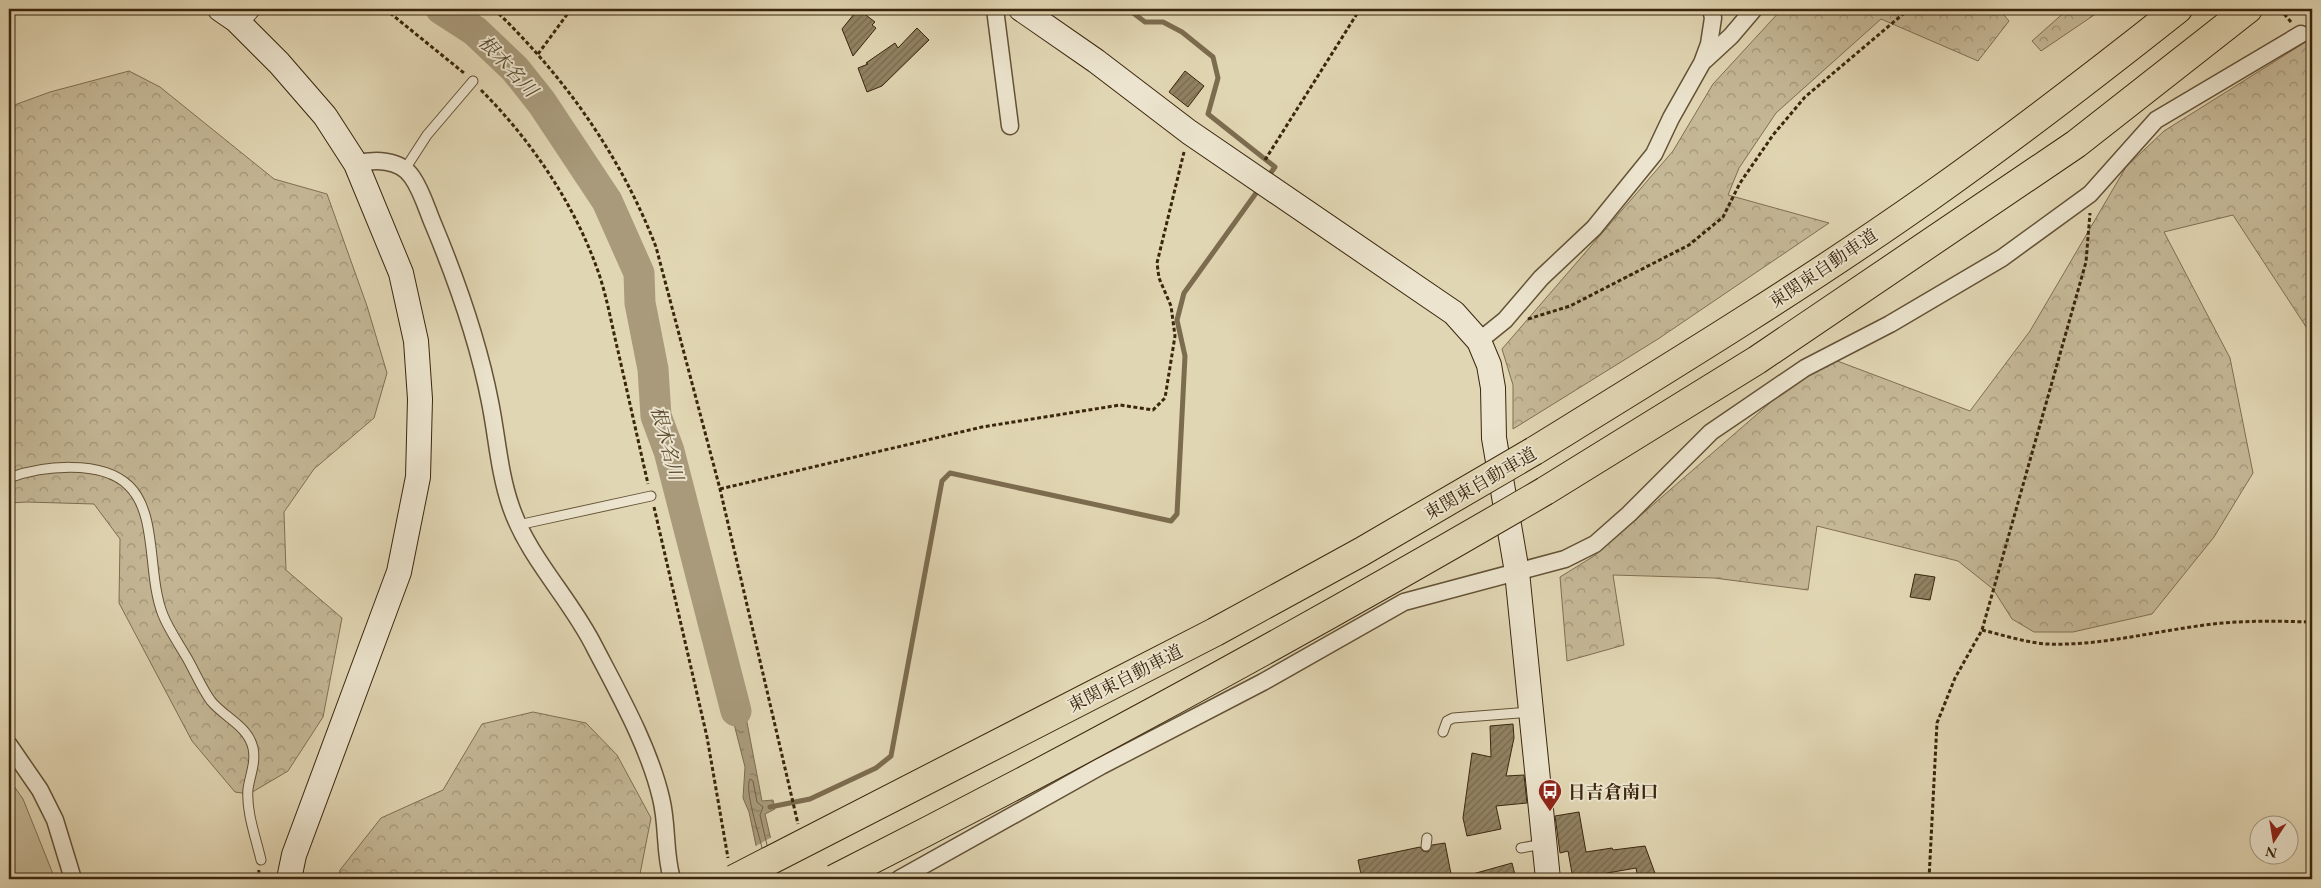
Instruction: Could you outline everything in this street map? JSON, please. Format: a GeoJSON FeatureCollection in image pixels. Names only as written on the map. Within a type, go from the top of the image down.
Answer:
{"type":"FeatureCollection","features":[{"type":"Feature","properties":{"kind":"highway","name":"東関東自動車道"},"geometry":{"type":"LineString","coordinates":[[732,870],[1215,632],[1361,552],[1534,451],[1745,321],[1927,199],[2042,114],[2178,9]]}},
{"type":"Feature","properties":{"kind":"highway"},"geometry":{"type":"LineString","coordinates":[[834,879],[1251,658],[1375,590],[1545,491],[1757,360],[2076,144],[2248,9]]}},
{"type":"Feature","properties":{"kind":"street"},"geometry":{"type":"LineString","coordinates":[[220,9],[242,27],[279,63],[325,116],[356,164],[401,273],[416,341],[420,399],[418,477],[399,572],[294,855],[288,879]]}},
{"type":"Feature","properties":{"kind":"street"},"geometry":{"type":"LineString","coordinates":[[995,9],[1010,126]]}},
{"type":"Feature","properties":{"kind":"street"},"geometry":{"type":"LineString","coordinates":[[1021,9],[1096,61],[1189,132],[1454,313],[1479,340],[1488,365],[1493,388],[1494,438],[1517,572],[1531,712],[1532,846],[1548,879]]}},
{"type":"Feature","properties":{"kind":"street"},"geometry":{"type":"LineString","coordinates":[[1479,340],[1505,320],[1541,278],[1594,228],[1654,154],[1670,118],[1702,63],[1709,44],[1713,18],[1711,9]]}},
{"type":"Feature","properties":{"kind":"street"},"geometry":{"type":"LineString","coordinates":[[1702,63],[1731,36],[1754,9]]}},
{"type":"Feature","properties":{"kind":"street"},"geometry":{"type":"LineString","coordinates":[[899,879],[1101,766],[1263,682],[1404,602],[1565,559],[1596,544],[1629,514],[1711,432],[1805,368],[1890,324],[2002,258],[2090,194],[2156,120],[2298,30]]}},
{"type":"Feature","properties":{"kind":"street"},"geometry":{"type":"LineString","coordinates":[[356,164],[382,161],[405,169],[420,192],[451,269],[490,400],[503,477],[518,525],[594,644],[652,769],[661,799],[666,828],[666,859],[672,879]]}},
{"type":"Feature","properties":{"kind":"street"},"geometry":{"type":"LineString","coordinates":[[9,745],[40,790],[56,820],[73,879]]}},
{"type":"Feature","properties":{"kind":"lane"},"geometry":{"type":"LineString","coordinates":[[242,27],[257,9]]}},
{"type":"Feature","properties":{"kind":"lane"},"geometry":{"type":"LineString","coordinates":[[405,169],[427,135],[473,81]]}},
{"type":"Feature","properties":{"kind":"lane"},"geometry":{"type":"LineString","coordinates":[[9,478],[61,467],[76,467],[119,478],[138,496],[147,519],[155,590],[164,616],[210,699],[222,714],[243,728],[253,748],[254,760],[248,789],[249,803],[261,860]]}},
{"type":"Feature","properties":{"kind":"lane"},"geometry":{"type":"LineString","coordinates":[[518,525],[651,496]]}},
{"type":"Feature","properties":{"kind":"lane"},"geometry":{"type":"LineString","coordinates":[[1443,732],[1447,721],[1453,718],[1531,712]]}},
{"type":"Feature","properties":{"kind":"path"},"geometry":{"type":"LineString","coordinates":[[385,9],[431,44],[473,81],[501,110],[534,151],[558,190],[595,263],[608,307],[707,737],[732,870]]}},
{"type":"Feature","properties":{"kind":"path"},"geometry":{"type":"LineString","coordinates":[[494,9],[538,54],[577,101],[614,159],[643,213],[656,247],[720,489],[798,824]]}},
{"type":"Feature","properties":{"kind":"path"},"geometry":{"type":"LineString","coordinates":[[538,54],[571,9]]}},
{"type":"Feature","properties":{"kind":"path"},"geometry":{"type":"LineString","coordinates":[[1259,181],[1360,9]]}},
{"type":"Feature","properties":{"kind":"path"},"geometry":{"type":"LineString","coordinates":[[1505,320],[1534,318],[1570,306],[1689,244],[1723,217],[1746,175],[1773,135],[1805,97],[1909,9]]}},
{"type":"Feature","properties":{"kind":"path"},"geometry":{"type":"LineString","coordinates":[[2280,9],[2298,30]]}},
{"type":"Feature","properties":{"kind":"path"},"geometry":{"type":"LineString","coordinates":[[720,489],[982,427],[1120,405],[1152,410],[1165,398],[1175,336],[1171,306],[1160,278],[1157,263],[1189,132]]}},
{"type":"Feature","properties":{"kind":"path"},"geometry":{"type":"LineString","coordinates":[[1929,879],[1937,723],[1955,678],[1982,630],[2086,262],[2090,194]]}},
{"type":"Feature","properties":{"kind":"path"},"geometry":{"type":"LineString","coordinates":[[1982,630],[2031,642],[2080,643],[2210,625],[2257,621],[2312,622]]}},
{"type":"Feature","properties":{"kind":"green space"},"geometry":{"type":"Polygon","coordinates":[[[1782,9],[1999,9],[2009,21],[1978,61],[1881,19],[1776,113],[1739,168],[1728,195],[1829,223],[1658,339],[1513,429],[1513,385],[1502,349],[1673,151],[1713,84],[1782,9]]]}},
{"type":"Feature","properties":{"kind":"green space"},"geometry":{"type":"Polygon","coordinates":[[[2068,9],[2103,9],[2041,51],[2032,41],[2068,9]]]}},
{"type":"Feature","properties":{"kind":"green space"},"geometry":{"type":"Polygon","coordinates":[[[2312,38],[2312,336],[2233,215],[2164,232],[2230,358],[2253,473],[2214,537],[2152,614],[2073,632],[2034,632],[2012,619],[1993,589],[1958,561],[1817,526],[1808,590],[1714,578],[1613,575],[1624,645],[1567,661],[1560,577],[1594,556],[1824,356],[1970,411],[2030,331],[2126,167],[2164,131],[2312,38]]]}},
{"type":"Feature","properties":{"kind":"green space"},"geometry":{"type":"Polygon","coordinates":[[[129,71],[160,87],[274,179],[327,194],[367,306],[387,373],[374,418],[314,469],[284,512],[286,570],[342,618],[323,717],[288,771],[249,794],[235,792],[192,741],[119,603],[120,539],[94,504],[9,503],[9,107],[50,92],[129,71]]]}},
{"type":"Feature","properties":{"kind":"green space"},"geometry":{"type":"Polygon","coordinates":[[[533,712],[586,723],[617,755],[651,818],[639,879],[338,879],[340,870],[381,818],[443,790],[482,724],[533,712]]]}},
{"type":"Feature","properties":{"kind":"green space"},"geometry":{"type":"Polygon","coordinates":[[[9,779],[23,799],[55,879],[9,879],[9,779]]]}},
{"type":"Feature","properties":{"kind":"water"},"geometry":{"type":"Polygon","coordinates":[[[719,665],[736,680],[745,712],[762,801],[773,800],[775,809],[765,814],[780,879],[763,879],[749,812],[743,798],[745,767],[719,665]]]}},
{"type":"Feature","properties":{"kind":"pier"},"geometry":{"type":"Polygon","coordinates":[[[772,837],[783,879],[761,879],[754,847],[772,837]]]}},
{"type":"Feature","properties":{"kind":"building"},"geometry":{"type":"Polygon","coordinates":[[[858,9],[875,22],[872,25],[876,28],[853,56],[842,29],[858,9]]]}},
{"type":"Feature","properties":{"kind":"building"},"geometry":{"type":"Polygon","coordinates":[[[917,28],[929,40],[882,86],[867,92],[858,68],[868,64],[866,63],[895,43],[898,48],[917,28]]]}},
{"type":"Feature","properties":{"kind":"building"},"geometry":{"type":"Polygon","coordinates":[[[1185,71],[1204,86],[1188,107],[1169,92],[1185,71]]]}},
{"type":"Feature","properties":{"kind":"building"},"geometry":{"type":"Polygon","coordinates":[[[1915,574],[1935,577],[1930,600],[1910,597],[1915,574]]]}},
{"type":"Feature","properties":{"kind":"building"},"geometry":{"type":"Polygon","coordinates":[[[1513,724],[1514,738],[1506,776],[1524,775],[1527,803],[1496,806],[1501,829],[1467,836],[1463,818],[1472,753],[1491,757],[1490,726],[1513,724]]]}},
{"type":"Feature","properties":{"kind":"building"},"geometry":{"type":"Polygon","coordinates":[[[1579,812],[1586,852],[1645,846],[1656,876],[1638,879],[1636,868],[1573,879],[1568,851],[1560,853],[1555,816],[1579,812]]]}},
{"type":"Feature","properties":{"kind":"building"},"geometry":{"type":"Polygon","coordinates":[[[1445,843],[1452,879],[1362,879],[1358,860],[1420,847],[1423,851],[1428,852],[1432,845],[1445,843]]]}},
{"type":"Feature","properties":{"kind":"building"},"geometry":{"type":"Polygon","coordinates":[[[1512,863],[1516,879],[1470,879],[1469,875],[1512,863]]]}},
{"type":"Feature","properties":{"kind":"waterway","name":"根木名川"},"geometry":{"type":"LineString","coordinates":[[441,9],[475,31],[515,69],[542,103],[607,201],[639,273],[640,303],[653,369],[656,416],[669,451],[736,711]]}},
{"type":"Feature","properties":{"kind":"waterway"},"geometry":{"type":"LineString","coordinates":[[1128,9],[1145,22],[1163,22],[1182,32],[1213,57],[1218,78],[1208,114],[1275,167],[1267,178]]}},
{"type":"Feature","properties":{"kind":"waterway"},"geometry":{"type":"LineString","coordinates":[[770,807],[810,799],[876,768],[891,756],[942,481],[950,473],[1171,521],[1177,514],[1185,356],[1177,320],[1184,293],[1259,189]]}},
{"type":"Feature","properties":{"kind":"place","name":"日吉倉南口"},"geometry":{"type":"Point","coordinates":[1550,812]}}]}
